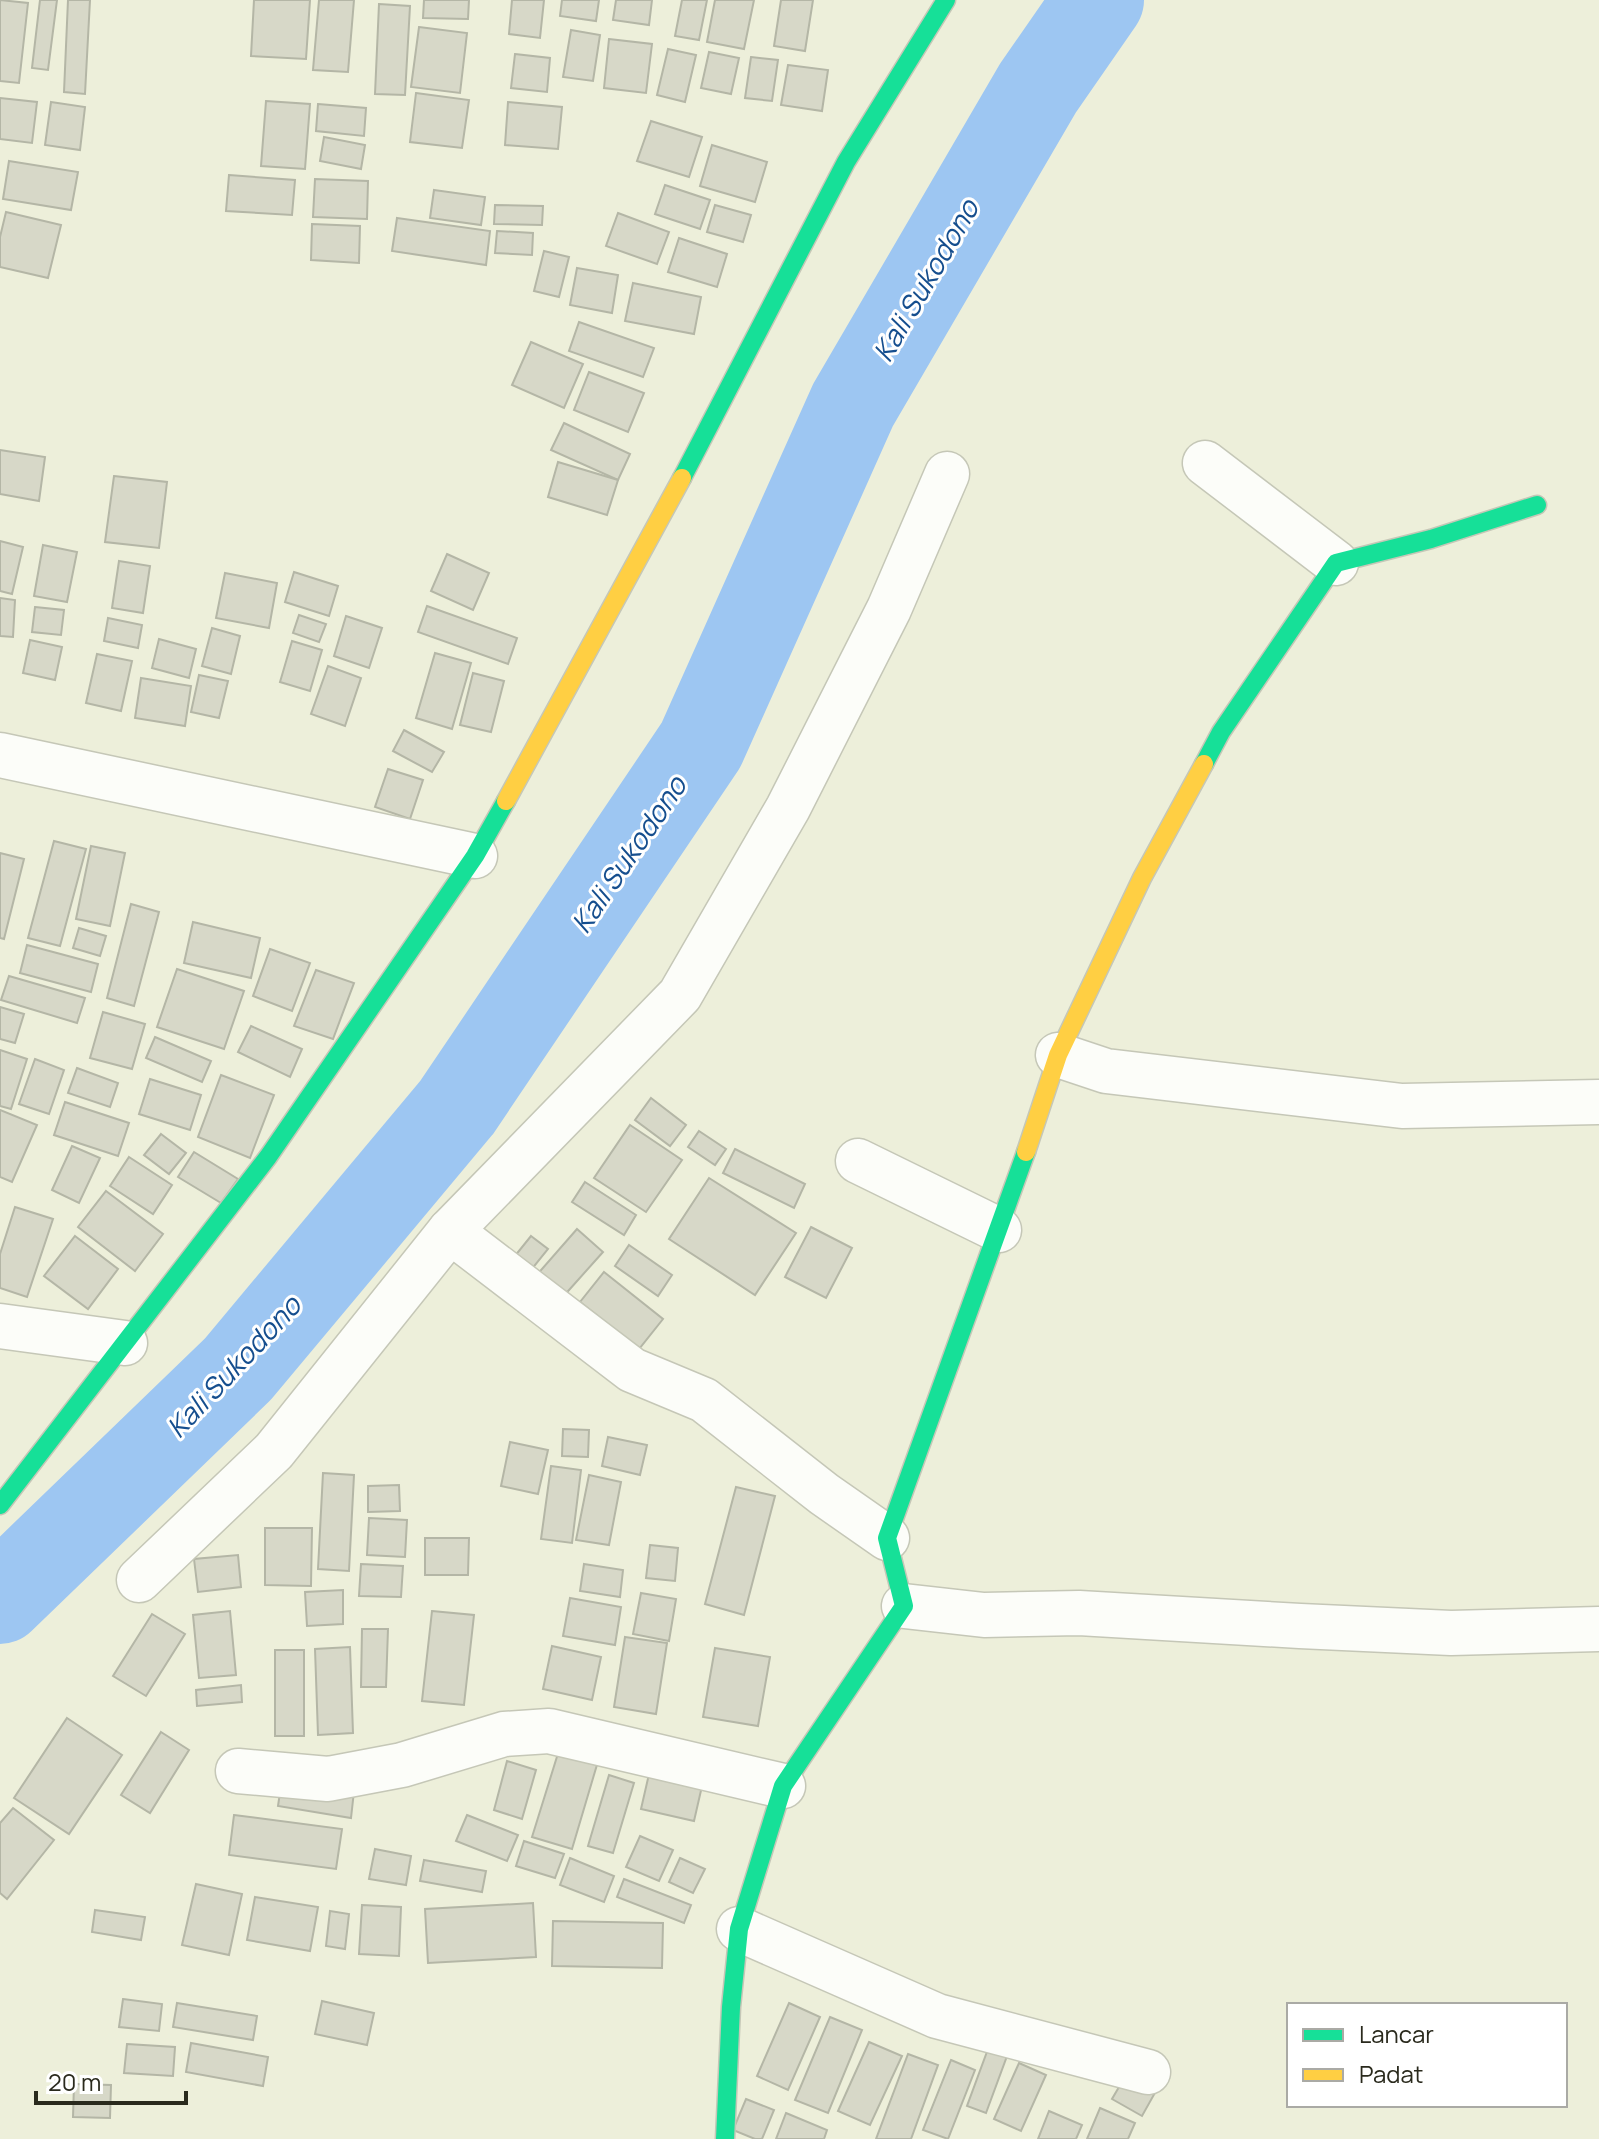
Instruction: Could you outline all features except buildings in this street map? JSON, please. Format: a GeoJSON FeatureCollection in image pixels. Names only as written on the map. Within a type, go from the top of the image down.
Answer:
{"type":"FeatureCollection","features":[{"type":"Feature","properties":{"kind":"street"},"geometry":{"type":"LineString","coordinates":[[0,1505],[268,1157],[475,856],[654,532],[846,162],[946,0]]}},
{"type":"Feature","properties":{"kind":"street"},"geometry":{"type":"LineString","coordinates":[[1205,463],[1336,563]]}},
{"type":"Feature","properties":{"kind":"street"},"geometry":{"type":"LineString","coordinates":[[139,1580],[274,1451],[450,1231],[680,995],[788,808],[889,609],[947,474]]}},
{"type":"Feature","properties":{"kind":"street"},"geometry":{"type":"LineString","coordinates":[[725,2139],[731,2007],[739,1929],[783,1786],[904,1606],[887,1538],[999,1230],[1058,1055],[1142,878],[1221,732],[1336,563],[1431,539],[1537,505]]}},
{"type":"Feature","properties":{"kind":"street"},"geometry":{"type":"LineString","coordinates":[[0,755],[475,856]]}},
{"type":"Feature","properties":{"kind":"street"},"geometry":{"type":"LineString","coordinates":[[1058,1055],[1106,1071],[1402,1106],[1599,1102]]}},
{"type":"Feature","properties":{"kind":"street"},"geometry":{"type":"LineString","coordinates":[[858,1161],[999,1230]]}},
{"type":"Feature","properties":{"kind":"street"},"geometry":{"type":"LineString","coordinates":[[450,1231],[632,1370],[704,1400],[824,1494],[887,1538]]}},
{"type":"Feature","properties":{"kind":"street"},"geometry":{"type":"LineString","coordinates":[[0,1326],[125,1343]]}},
{"type":"Feature","properties":{"kind":"street"},"geometry":{"type":"LineString","coordinates":[[904,1606],[984,1615],[1079,1613],[1451,1633],[1599,1629]]}},
{"type":"Feature","properties":{"kind":"street"},"geometry":{"type":"LineString","coordinates":[[238,1771],[328,1779],[402,1765],[504,1734],[549,1731],[783,1786]]}},
{"type":"Feature","properties":{"kind":"street"},"geometry":{"type":"LineString","coordinates":[[739,1929],[937,2016],[1148,2072]]}},
{"type":"Feature","properties":{"kind":"waterway","name":"Kali Sukodono"},"geometry":{"type":"LineString","coordinates":[[0,1599],[238,1369],[457,1107],[701,745],[853,405],[1038,88],[1099,0]]}},
{"type":"Feature","properties":{"kind":"traffic: fast"},"geometry":{"type":"LineString","coordinates":[[682,478],[846,162],[946,0]]}},
{"type":"Feature","properties":{"kind":"traffic: fast"},"geometry":{"type":"LineString","coordinates":[[1204,764],[1221,732],[1336,563],[1431,539],[1537,505]]}},
{"type":"Feature","properties":{"kind":"traffic: fast"},"geometry":{"type":"LineString","coordinates":[[0,1505],[268,1157],[475,856],[506,801]]}},
{"type":"Feature","properties":{"kind":"traffic: fast"},"geometry":{"type":"LineString","coordinates":[[725,2139],[731,2007],[739,1929],[783,1786],[904,1606],[887,1538],[1026,1152]]}},
{"type":"Feature","properties":{"kind":"traffic: slow"},"geometry":{"type":"LineString","coordinates":[[506,801],[682,478]]}},
{"type":"Feature","properties":{"kind":"traffic: slow"},"geometry":{"type":"LineString","coordinates":[[1026,1152],[1058,1055],[1142,878],[1204,764]]}}]}
